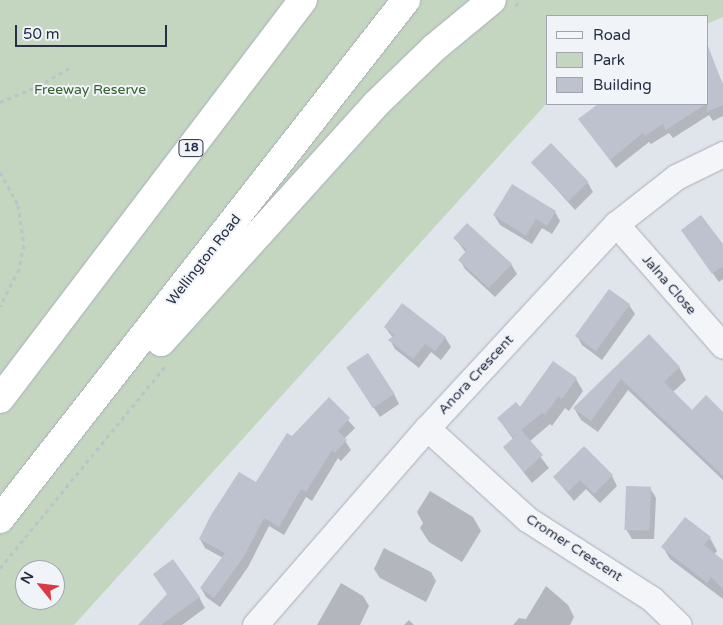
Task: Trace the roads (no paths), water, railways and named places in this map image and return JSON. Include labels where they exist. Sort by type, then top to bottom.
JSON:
[{"type":"highway","name":"18","points":[[0,399],[303,0]]},
{"type":"highway","name":"Wellington Road","points":[[0,519],[406,0]]},
{"type":"highway","points":[[36,474],[152,352],[376,104],[434,48],[492,0]]},
{"type":"street","name":"Anora Crescent","points":[[255,625],[427,428],[616,224],[676,177],[723,154]]},
{"type":"street","name":"Jalna Close","points":[[616,224],[723,346]]},
{"type":"street","name":"Cromer Crescent","points":[[427,428],[527,520],[652,599],[679,625]]},
{"type":"park label","name":"Freeway Reserve","points":[[90,90]]}]
